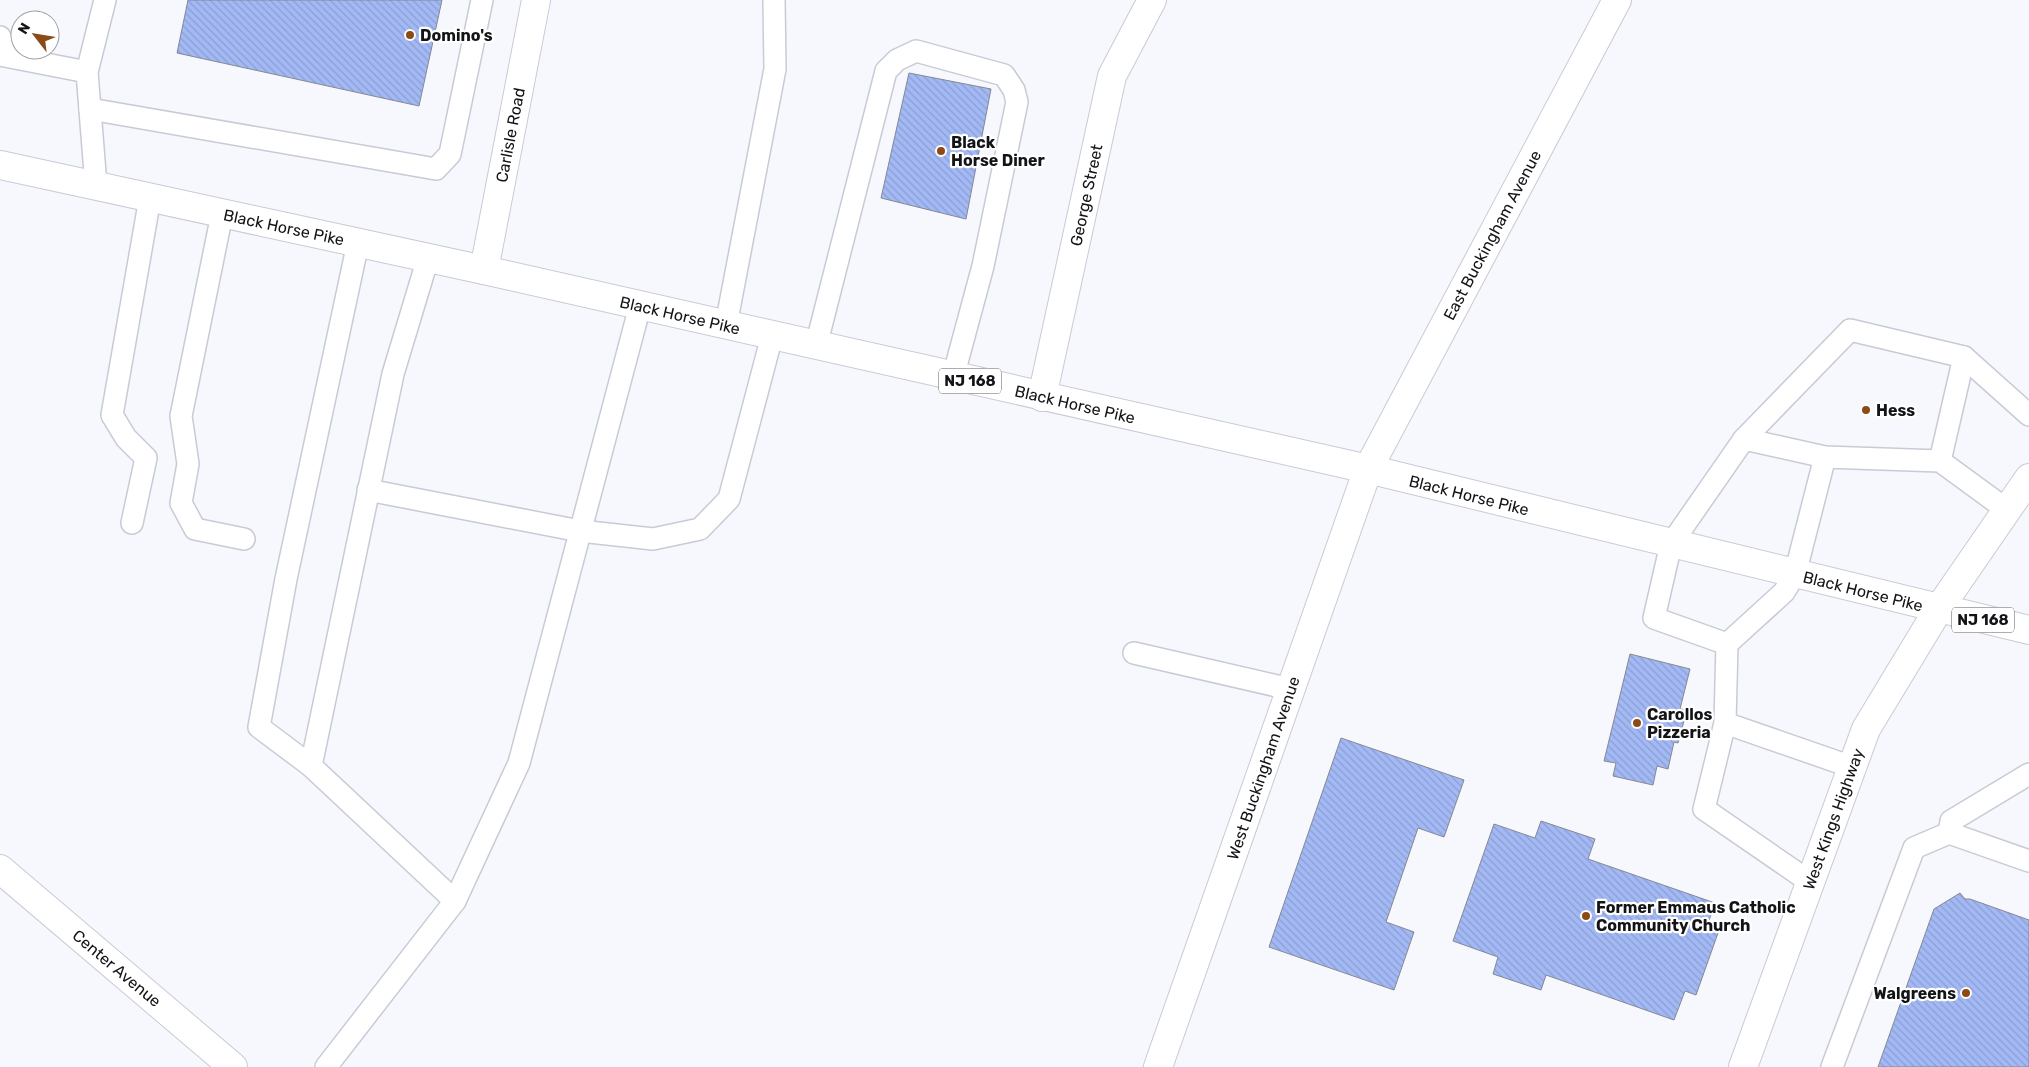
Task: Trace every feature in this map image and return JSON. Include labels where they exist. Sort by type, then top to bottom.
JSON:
[{"type":"main road","name":"Carlisle Road","points":[[484,270],[536,0]]},
{"type":"main road","name":"George Street","points":[[1042,397],[1112,76],[1152,0]]},
{"type":"main road","name":"East Buckingham Avenue","points":[[1368,470],[1617,0]]},
{"type":"main road","name":"Black Horse Pike","points":[[0,165],[484,270],[953,378],[1368,470],[1938,610],[2029,630]]},
{"type":"main road","name":"West Buckingham Avenue","points":[[1158,1067],[1368,470]]},
{"type":"main road","name":"West Kings Highway","points":[[1743,1067],[1866,729],[1938,610],[2029,478]]},
{"type":"main road","name":"Center Avenue","points":[[0,869],[233,1067]]},
{"type":"lane","points":[[96,186],[87,72],[105,0]]},
{"type":"lane","points":[[90,109],[436,169],[450,154],[482,0]]},
{"type":"lane","points":[[726,325],[776,69],[774,0]]},
{"type":"lane","points":[[2,50],[87,72]]},
{"type":"lane","points":[[816,346],[886,70],[906,54],[916,51],[1004,75],[1014,90],[1017,102],[983,266],[953,378]]},
{"type":"lane","points":[[132,523],[146,458],[126,438],[112,415],[150,198]]},
{"type":"lane","points":[[222,214],[181,416],[188,464],[181,503],[194,529],[244,540]]},
{"type":"lane","points":[[358,243],[286,579],[259,727],[311,766],[455,901]]},
{"type":"lane","points":[[311,766],[392,374],[428,258]]},
{"type":"lane","points":[[326,1067],[455,901],[519,763],[640,306]]},
{"type":"lane","points":[[1727,644],[1654,618],[1671,544],[1744,440],[1850,330],[1964,357],[2029,415]]},
{"type":"lane","points":[[368,490],[580,531],[653,539],[700,528],[729,499],[772,336]]},
{"type":"lane","points":[[1940,461],[1964,357]]},
{"type":"lane","points":[[1744,440],[1825,457],[1940,461],[2007,510]]},
{"type":"lane","points":[[1810,882],[1704,809],[1725,722],[1727,644],[1784,592],[1795,574],[1825,457]]},
{"type":"lane","points":[[1134,653],[1290,689]]},
{"type":"lane","points":[[1725,722],[1852,767]]},
{"type":"lane","points":[[1949,833],[1951,821],[2029,774]]},
{"type":"lane","points":[[1832,1067],[1914,848],[1949,833],[2029,861]]},
{"type":"building","points":[[188,0],[442,0],[419,106],[177,53]]},
{"type":"building","points":[[909,73],[991,89],[966,219],[881,198]]},
{"type":"building","points":[[1630,654],[1690,669],[1680,709],[1687,710],[1678,743],[1674,742],[1668,769],[1657,766],[1653,785],[1613,776],[1616,763],[1604,761]]},
{"type":"building","points":[[1341,738],[1464,780],[1444,837],[1418,828],[1386,922],[1414,932],[1394,990],[1269,947]]},
{"type":"building","name":"Former Emmaus Catholic Community Church","points":[[1541,821],[1595,839],[1588,859],[1715,903],[1706,929],[1718,933],[1696,995],[1685,991],[1674,1020],[1546,975],[1541,990],[1493,974],[1498,957],[1453,941],[1494,824],[1535,838]]},
{"type":"building","name":"Walgreens","points":[[1960,893],[1965,899],[1970,899],[2029,920],[2029,1067],[1878,1067],[1934,909]]},
{"type":"place","name":"Domino's","points":[[410,35]]},
{"type":"place","name":"Black Horse Diner","points":[[941,151]]},
{"type":"place","name":"Hess","points":[[1866,410]]},
{"type":"place","name":"Carollos Pizzeria","points":[[1637,723]]},
{"type":"place","name":"Former Emmaus Catholic Community Church","points":[[1586,916]]},
{"type":"place","name":"Walgreens","points":[[1966,993]]}]
